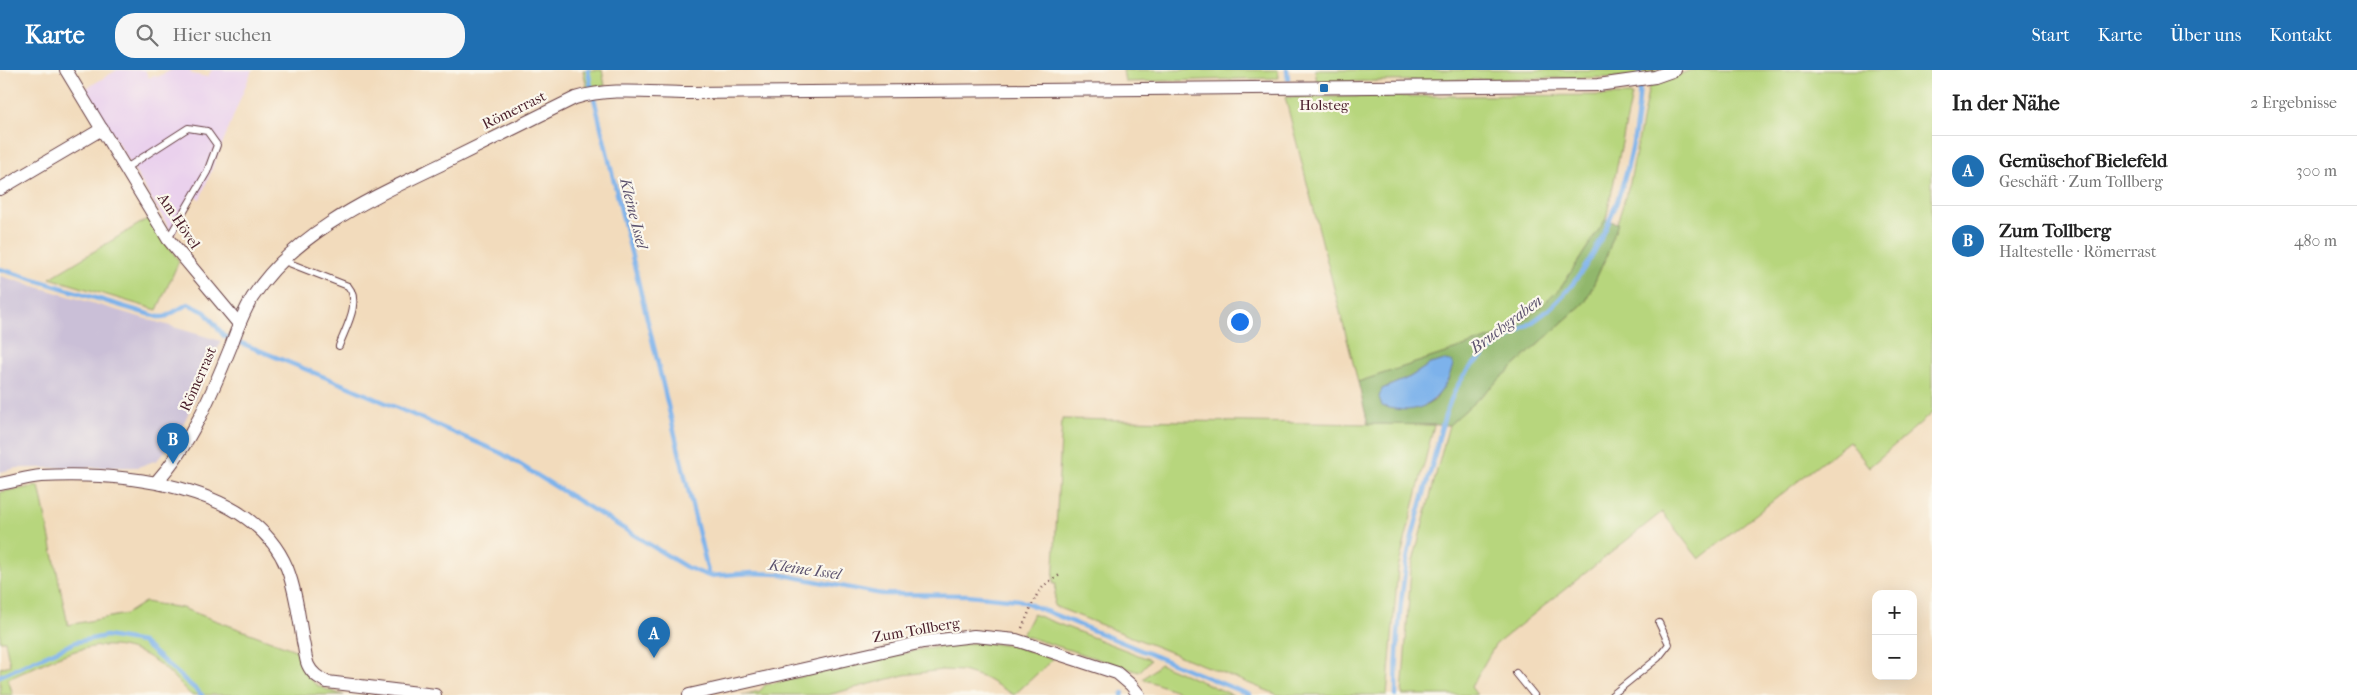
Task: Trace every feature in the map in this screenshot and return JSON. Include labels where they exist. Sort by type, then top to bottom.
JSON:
[{"type":"street","name":"Am Hövel","points":[[66,70],[168,238],[237,329]]},
{"type":"street","name":"Römerrast","points":[[156,482],[173,464],[188,441],[237,329],[254,296],[284,261],[314,235],[360,204],[575,98],[589,94],[604,92],[698,93],[1588,85],[1655,77],[1674,70]]},
{"type":"street","points":[[0,189],[102,129]]},
{"type":"street","points":[[0,484],[40,476],[122,477],[156,482],[212,500],[256,524],[274,544],[287,568],[295,597],[308,664],[315,675],[327,682],[435,695]]},
{"type":"street","name":"Zum Tollberg","points":[[690,695],[923,642],[974,636],[1016,640],[1117,673],[1139,695]]},
{"type":"lane","points":[[126,168],[188,128],[207,131],[217,145],[207,172],[168,238]]},
{"type":"lane","points":[[284,261],[348,286],[352,291],[354,303],[339,346]]},
{"type":"lane","points":[[1612,695],[1658,658],[1669,644],[1659,622]]},
{"type":"lane","points":[[1516,673],[1534,695]]},
{"type":"path","points":[[1029,613],[1034,599],[1045,582],[1060,575]]},
{"type":"shaded area","points":[[117,70],[145,70],[149,78],[154,75],[157,77],[172,70],[189,70],[192,74],[207,77],[212,70],[252,70],[200,199],[190,195],[174,236],[85,89]]},
{"type":"shaded area","points":[[0,276],[221,341],[183,425],[172,444],[157,460],[138,467],[17,468],[0,472]]},
{"type":"green space","points":[[583,70],[602,70],[605,86],[587,87]]},
{"type":"green space","points":[[1123,70],[1278,70],[1279,78],[1125,82]]},
{"type":"green space","points":[[1315,70],[1666,70],[1642,77],[1317,82]]},
{"type":"green space","points":[[1691,70],[1932,70],[1932,413],[1869,467],[1849,441],[1699,559],[1662,512],[1495,645],[1471,687],[1477,695],[1402,695],[1411,569],[1449,425],[1586,301],[1608,252],[1630,182],[1649,86]]},
{"type":"green space","points":[[1632,95],[1606,219],[1562,286],[1541,307],[1508,332],[1358,382],[1285,97]]},
{"type":"green space","points":[[149,218],[179,261],[157,310],[50,278]]},
{"type":"green space","points":[[1605,220],[1618,223],[1608,252],[1586,301],[1449,425],[1368,424],[1358,382],[1508,332],[1541,307],[1562,286]],"holes":[[[1439,363],[1450,377],[1435,400],[1425,406],[1382,389],[1410,377],[1430,364]]]},
{"type":"green space","points":[[1062,419],[1434,425],[1398,568],[1387,695],[1278,695],[1054,606],[1056,584],[1053,584]]},
{"type":"green space","points":[[39,486],[68,625],[126,614],[145,602],[182,608],[298,651],[304,670],[312,682],[325,689],[344,695],[191,695],[155,661],[136,651],[118,647],[99,646],[63,655],[8,679],[13,695],[0,695],[0,668],[10,665],[5,641],[0,641],[0,492]]},
{"type":"green space","points":[[1033,614],[1151,660],[1139,672],[1022,635]]},
{"type":"green space","points":[[980,642],[1013,646],[1053,659],[1014,695],[985,678],[963,671],[942,670],[904,675],[828,695],[742,695],[760,691],[765,685],[923,649]]},
{"type":"green space","points":[[1160,664],[1233,695],[1188,695],[1143,679]]},
{"type":"water","points":[[1445,360],[1451,361],[1453,365],[1448,378],[1443,389],[1428,404],[1408,410],[1382,406],[1379,397],[1382,389],[1410,377],[1430,364]]},
{"type":"waterway","name":"Kleine Issel","points":[[588,70],[591,87]]},
{"type":"waterway","points":[[1287,70],[1288,79]]},
{"type":"waterway","name":"Bruchgraben","points":[[1396,695],[1397,649],[1407,558],[1448,408],[1458,385],[1474,364],[1483,355],[1548,310],[1570,287],[1589,260],[1605,231],[1618,200],[1628,167],[1639,102],[1640,70]]},
{"type":"waterway","name":"Kleine Issel","points":[[594,98],[709,576],[752,573],[779,574],[881,594],[968,595],[1019,600],[1250,695]]},
{"type":"waterway","points":[[0,269],[158,317],[165,317],[188,304],[205,312],[224,336],[349,387],[501,453],[686,567],[709,576]]},
{"type":"waterway","points":[[0,676],[76,642],[106,636],[142,642],[202,695]]},
{"type":"place","name":"Holsteg","points":[[1324,88]]},
{"type":"place","name":"Zum Tollberg","points":[[173,464]]},
{"type":"place","name":"Gemüsehof Bielefeld","points":[[654,658]]}]
